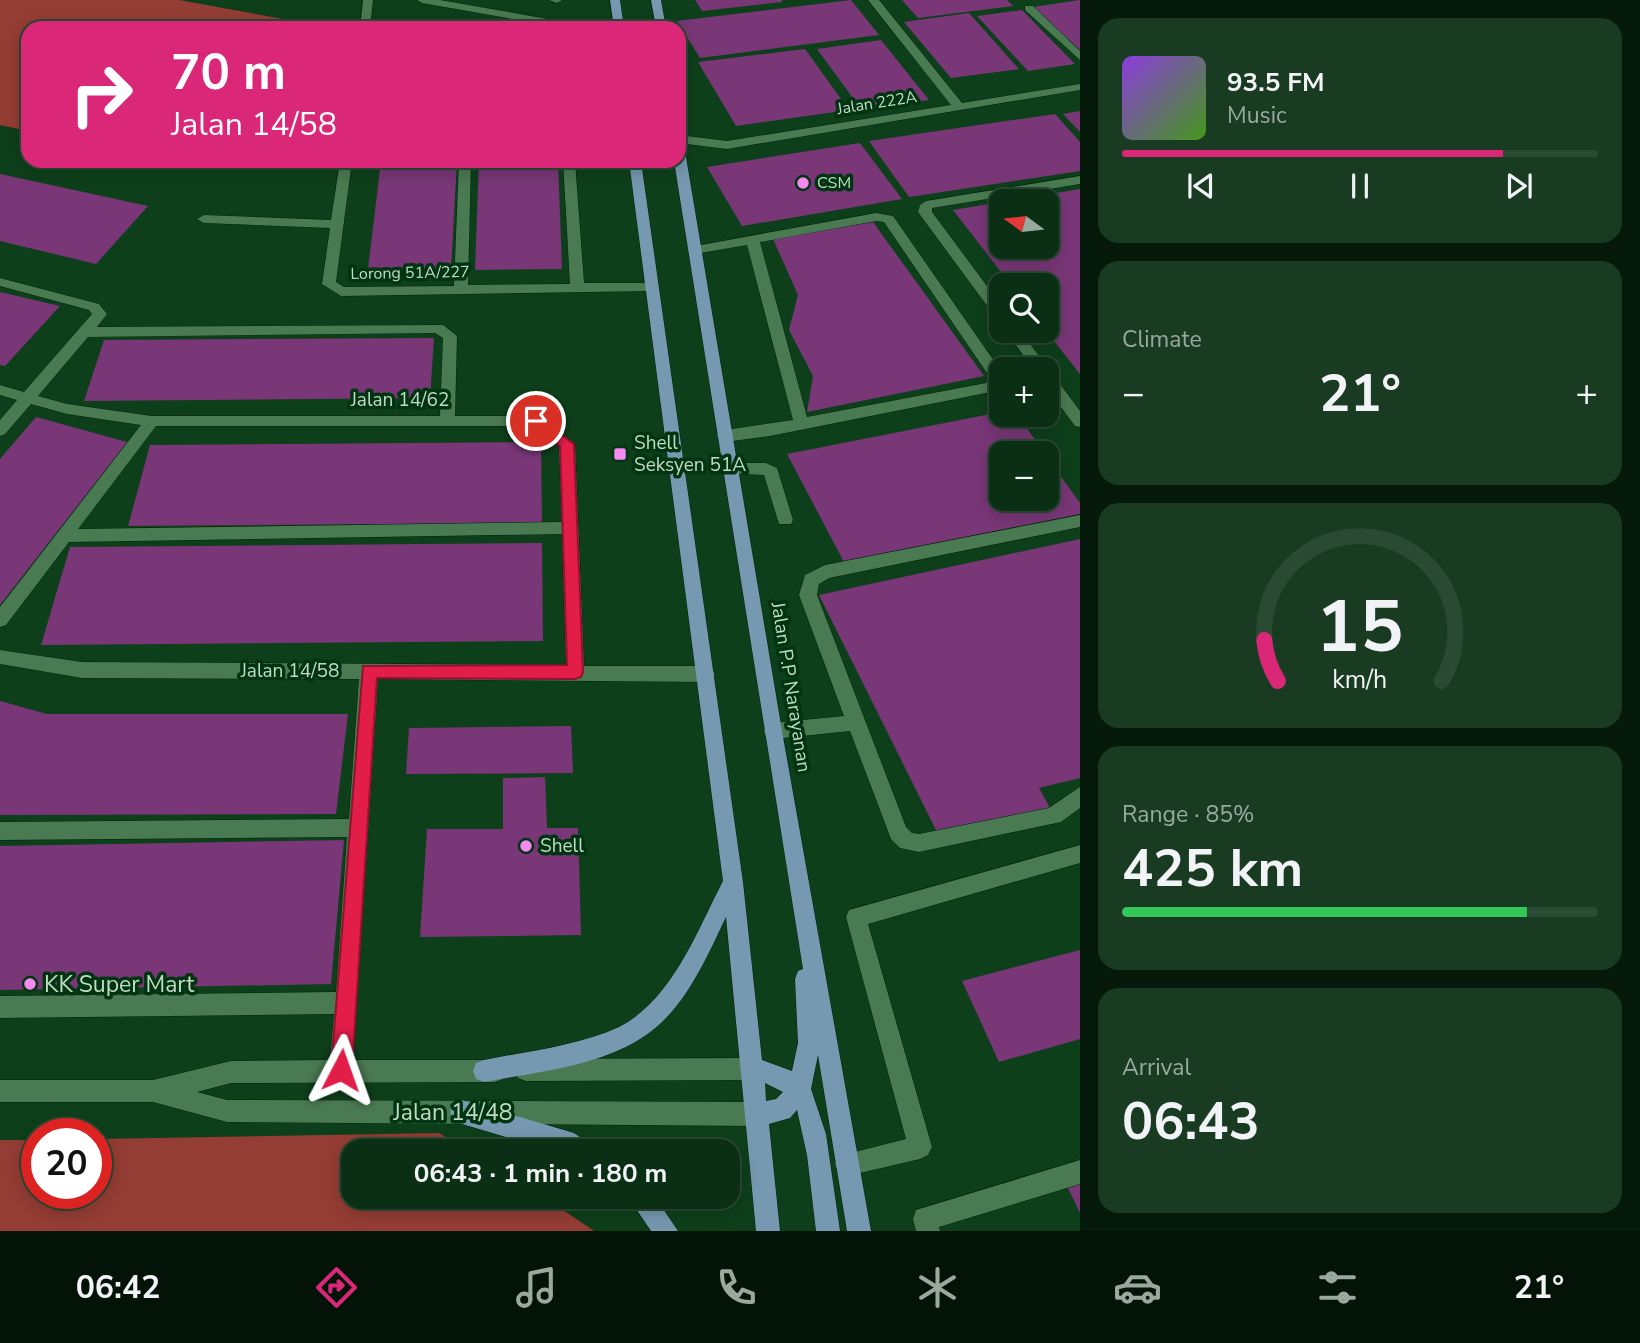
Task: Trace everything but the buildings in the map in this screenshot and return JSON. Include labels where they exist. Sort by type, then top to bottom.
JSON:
[{"type":"main road","points":[[615,0],[617,21]]},
{"type":"main road","points":[[656,0],[660,21]]},
{"type":"main road","points":[[636,168],[733,882],[768,1231]]},
{"type":"main road","name":"Jalan P.P Narayanan","points":[[682,168],[773,731],[859,1231]]},
{"type":"main road","points":[[484,1071],[596,1046],[641,1026],[669,998],[733,882]]},
{"type":"main road","points":[[756,1114],[782,1110],[799,1090],[809,1043],[803,902]]},
{"type":"main road","points":[[752,1069],[779,1075],[799,1090],[814,1131],[828,1231]]},
{"type":"main road","points":[[462,1112],[554,1139]]},
{"type":"main road","points":[[649,1209],[666,1231]]},
{"type":"street","points":[[366,21],[368,0]]},
{"type":"street","points":[[422,0],[542,21]]},
{"type":"street","points":[[497,13],[506,0]]},
{"type":"street","points":[[873,0],[958,106]]},
{"type":"street","points":[[1029,8],[1080,57]]},
{"type":"street","name":"Jalan 222A","points":[[686,140],[727,145],[1080,87]]},
{"type":"street","name":"Lorong 51A/227","points":[[345,168],[329,284],[341,292],[650,287]]},
{"type":"street","points":[[461,290],[465,168]]},
{"type":"street","points":[[569,168],[577,288]]},
{"type":"street","points":[[989,298],[925,212],[926,205],[1080,180]]},
{"type":"street","points":[[695,250],[876,217],[888,219],[997,376],[991,387],[725,436]]},
{"type":"street","points":[[204,219],[338,224]]},
{"type":"street","points":[[752,239],[801,423]]},
{"type":"street","points":[[0,282],[94,307],[100,314],[0,430]]},
{"type":"street","points":[[91,327],[438,328],[450,336],[447,421]]},
{"type":"street","name":"Jalan 14/62","points":[[0,390],[67,409],[152,421],[536,421],[567,444],[575,672]]},
{"type":"street","points":[[1059,394],[1080,422]]},
{"type":"street","points":[[0,620],[152,421]]},
{"type":"street","points":[[731,469],[766,469],[771,472],[785,520]]},
{"type":"street","points":[[1080,522],[825,572],[811,580],[808,595],[898,834],[907,841],[919,843],[1054,816],[1080,796]]},
{"type":"street","points":[[62,536],[570,528]]},
{"type":"street","name":"Jalan 14/58","points":[[0,657],[82,670],[706,674]]},
{"type":"street","points":[[341,1070],[369,671]]},
{"type":"street","points":[[773,731],[854,723]]},
{"type":"street","points":[[0,831],[359,828]]},
{"type":"street","points":[[847,1164],[920,1147],[856,916],[1080,854]]},
{"type":"street","points":[[0,1007],[346,1003]]},
{"type":"street","name":"Jalan 14/48","points":[[0,1091],[153,1091],[231,1072],[752,1069]]},
{"type":"street","name":"Jalan 14/48","points":[[153,1091],[227,1111],[756,1114]]},
{"type":"street","points":[[928,1231],[925,1219],[1080,1172]]},
{"type":"shaded area","points":[[0,0],[179,0],[283,19],[21,21],[21,130],[0,125]]},
{"type":"shaded area","points":[[439,1133],[449,1139],[341,1139],[341,1209],[562,1209],[594,1231],[0,1231],[0,1140],[21,1140],[21,1209],[112,1209],[112,1139]]},
{"type":"place","name":"CSM","points":[[803,183]]},
{"type":"place","name":"Shell Seksyen 51A","points":[[620,454]]},
{"type":"place","name":"Shell","points":[[526,846]]},
{"type":"place","name":"KK Super Mart","points":[[30,984]]},
{"type":"route","points":[[341,1070],[369,671],[575,672],[567,444],[536,421]]}]
